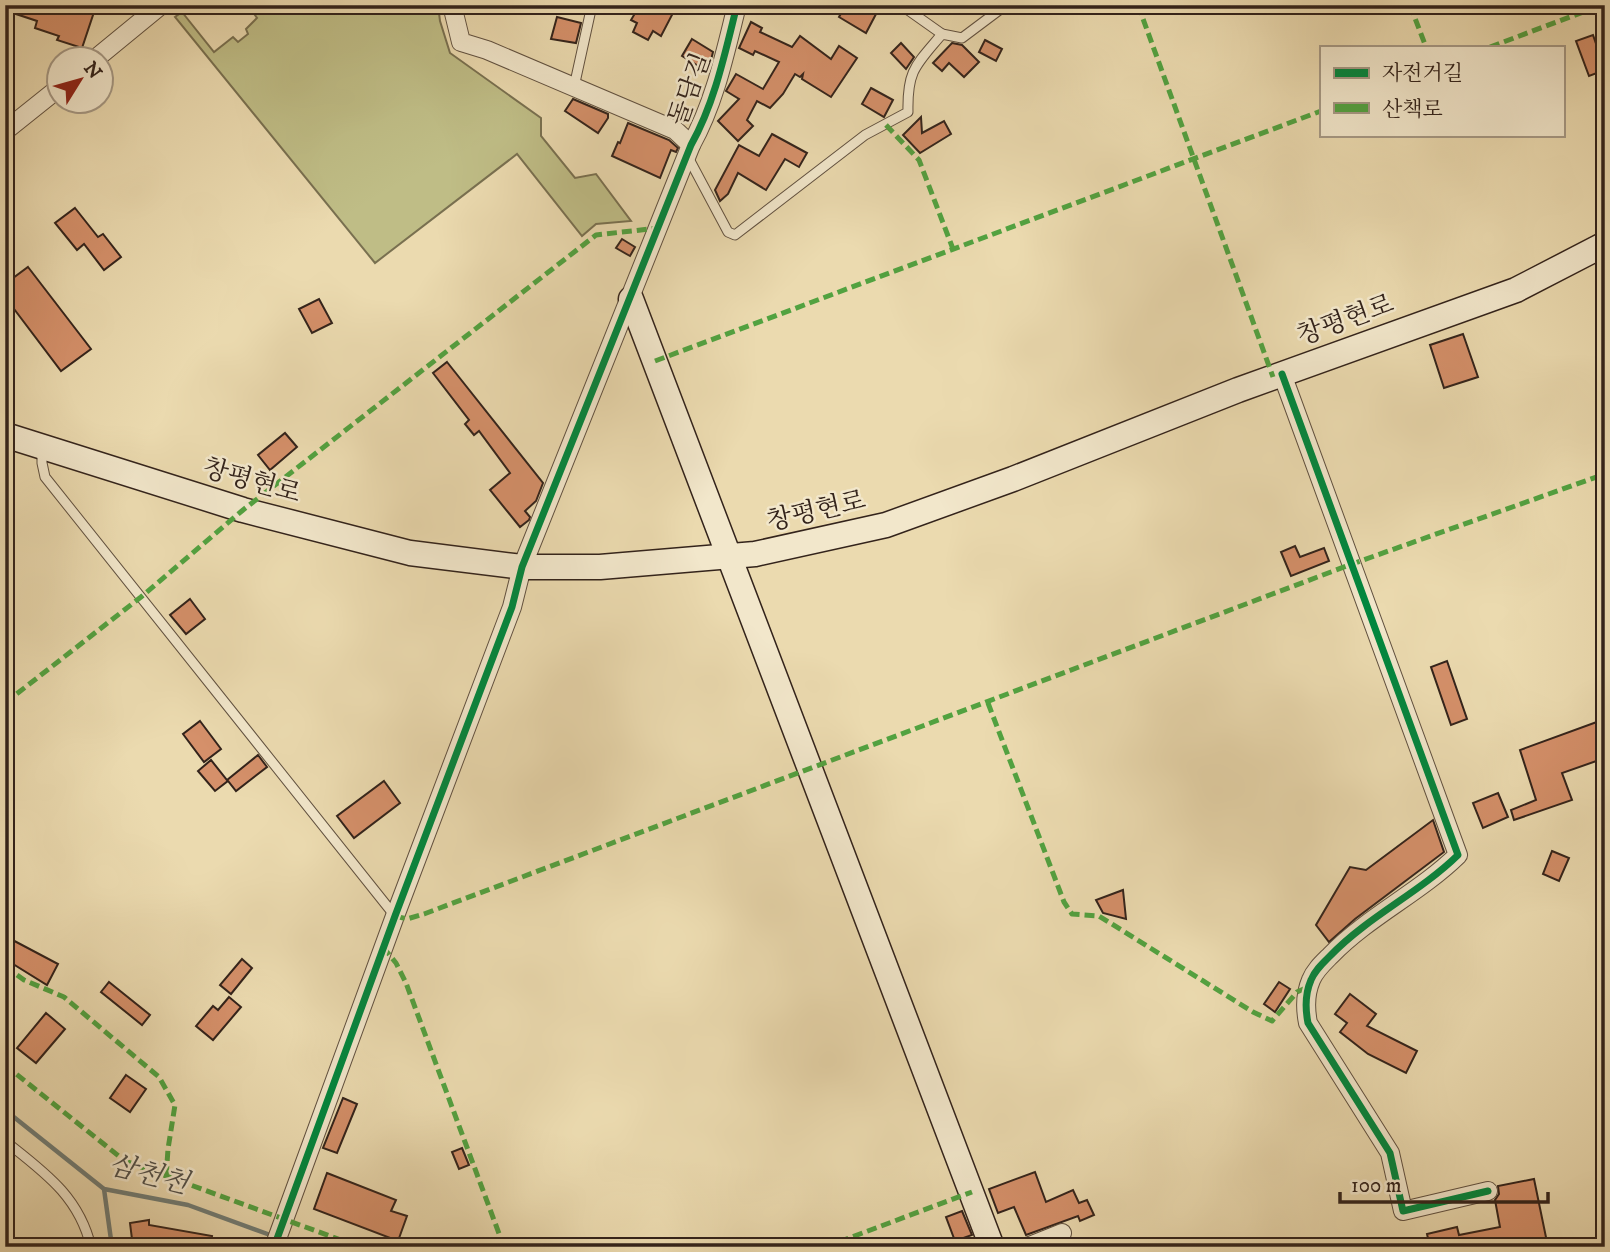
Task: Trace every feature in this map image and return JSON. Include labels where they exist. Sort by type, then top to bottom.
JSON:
[{"type":"main road","name":"창평현로","points":[[5,435],[243,510],[410,553],[522,568],[600,567],[755,554],[886,525],[1013,479],[1282,374],[1516,290],[1605,244]]},
{"type":"main road","points":[[631,299],[992,1247]]},
{"type":"street","points":[[111,46],[161,5]]},
{"type":"street","points":[[452,5],[461,42],[487,50],[675,130],[689,150]]},
{"type":"street","name":"돌담길","points":[[274,1247],[512,607],[522,568],[689,150],[704,121],[721,69],[737,5]]},
{"type":"street","points":[[5,131],[46,98]]},
{"type":"street","points":[[1282,374],[1458,855],[1439,874],[1357,930],[1316,970],[1306,995],[1308,1023],[1390,1153],[1403,1211],[1488,1191]]},
{"type":"street","points":[[1027,1247],[1062,1233]]},
{"type":"lane","points":[[575,87],[592,5]]},
{"type":"lane","points":[[901,5],[942,34],[962,38],[1006,5]]},
{"type":"lane","points":[[689,150],[728,232],[736,235],[865,135],[908,112],[908,87],[913,69],[942,34]]},
{"type":"lane","points":[[42,446],[42,463],[46,477],[395,916]]},
{"type":"lane","points":[[5,1141],[60,1187],[74,1203],[91,1247]]},
{"type":"shaded area","points":[[248,5],[438,5],[450,53],[541,118],[541,136],[575,178],[596,174],[631,221],[596,224],[582,236],[517,154],[375,263],[175,17],[182,12],[214,52],[233,37],[238,42],[248,34],[246,29],[257,18]]},
{"type":"building","points":[[19,5],[84,5],[95,9],[83,46],[57,40],[59,36],[35,28],[37,21],[16,14]]},
{"type":"building","points":[[640,5],[659,5],[673,13],[661,36],[653,31],[648,40],[633,32],[637,23],[631,20]]},
{"type":"building","points":[[846,5],[862,5],[876,14],[866,33],[839,17]]},
{"type":"building","points":[[557,17],[581,23],[576,43],[551,39]]},
{"type":"building","points":[[751,22],[762,28],[760,32],[792,47],[800,36],[831,59],[839,46],[857,58],[831,97],[802,79],[803,74],[800,77],[795,74],[783,94],[770,108],[757,101],[747,120],[753,126],[738,141],[718,121],[739,99],[726,91],[736,74],[763,89],[779,62],[755,51],[753,55],[739,48]]},
{"type":"building","points":[[1593,35],[1605,70],[1589,76],[1576,41]]},
{"type":"building","points":[[692,39],[713,52],[708,72],[682,56]]},
{"type":"building","points":[[985,40],[1002,49],[996,61],[979,52]]},
{"type":"building","points":[[901,43],[914,57],[906,69],[891,53]]},
{"type":"building","points":[[952,43],[962,45],[979,62],[964,77],[949,63],[942,71],[933,63]]},
{"type":"building","points":[[871,88],[893,100],[884,117],[862,104]]},
{"type":"building","points":[[573,99],[608,114],[598,133],[565,111]]},
{"type":"building","points":[[921,117],[922,133],[944,121],[951,134],[920,153],[903,135]]},
{"type":"building","points":[[628,123],[669,140],[678,148],[676,152],[671,150],[660,178],[612,156]]},
{"type":"building","points":[[772,134],[807,153],[799,167],[785,159],[766,190],[738,173],[728,194],[720,201],[715,190],[739,145],[759,156]]},
{"type":"building","points":[[75,208],[98,237],[103,234],[121,257],[104,270],[84,244],[77,250],[55,223]]},
{"type":"building","points":[[622,239],[635,247],[630,256],[616,248]]},
{"type":"building","points":[[28,267],[91,349],[61,371],[5,297],[5,284]]},
{"type":"building","points":[[319,299],[332,323],[312,333],[299,309]]},
{"type":"building","points":[[1463,334],[1478,377],[1444,388],[1430,345]]},
{"type":"building","points":[[447,362],[543,483],[536,501],[525,511],[530,517],[529,520],[520,527],[490,490],[510,473],[479,431],[474,435],[465,424],[469,420],[433,373]]},
{"type":"building","points":[[285,433],[297,447],[270,470],[258,455]]},
{"type":"building","points":[[1295,546],[1300,557],[1324,548],[1329,561],[1291,576],[1281,552]]},
{"type":"building","points":[[190,599],[205,619],[186,634],[170,615]]},
{"type":"building","points":[[1447,661],[1467,719],[1451,725],[1431,667]]},
{"type":"building","points":[[1605,719],[1605,758],[1562,773],[1572,800],[1514,820],[1511,810],[1536,800],[1520,750]]},
{"type":"building","points":[[200,721],[221,749],[204,762],[183,734]]},
{"type":"building","points":[[258,755],[267,767],[236,791],[228,781],[215,791],[198,771],[211,760],[227,780]]},
{"type":"building","points":[[384,781],[400,803],[354,838],[337,816]]},
{"type":"building","points":[[1498,793],[1508,817],[1483,828],[1473,803]]},
{"type":"building","points":[[1433,820],[1444,852],[1329,942],[1316,925],[1350,867],[1366,870]]},
{"type":"building","points":[[1552,851],[1569,858],[1559,881],[1543,874]]},
{"type":"building","points":[[1123,890],[1126,919],[1103,913],[1096,900]]},
{"type":"building","points":[[5,936],[58,964],[47,985],[5,959]]},
{"type":"building","points":[[242,959],[252,968],[231,994],[220,985]]},
{"type":"building","points":[[109,982],[150,1015],[142,1025],[101,992]]},
{"type":"building","points":[[1279,982],[1290,989],[1275,1012],[1264,1004]]},
{"type":"building","points":[[1350,994],[1376,1014],[1367,1026],[1417,1051],[1406,1073],[1368,1054],[1340,1032],[1347,1023],[1335,1014]]},
{"type":"building","points":[[229,997],[241,1007],[213,1040],[196,1026],[213,1006],[218,1010]]},
{"type":"building","points":[[46,1013],[65,1029],[36,1063],[17,1048]]},
{"type":"building","points":[[126,1075],[146,1089],[130,1112],[110,1098]]},
{"type":"building","points":[[343,1098],[357,1104],[337,1153],[323,1148]]},
{"type":"building","points":[[462,1148],[469,1165],[459,1169],[452,1152]]},
{"type":"building","points":[[1035,1172],[1046,1202],[1073,1190],[1079,1203],[1087,1200],[1094,1215],[1080,1221],[1078,1216],[1026,1235],[1014,1207],[998,1213],[989,1189]]},
{"type":"building","points":[[327,1173],[396,1200],[391,1211],[407,1216],[398,1241],[314,1209]]},
{"type":"building","points":[[1534,1179],[1548,1247],[1430,1247],[1427,1234],[1457,1227],[1459,1235],[1500,1227],[1495,1200],[1499,1194],[1498,1186]]},
{"type":"building","points":[[962,1211],[972,1235],[955,1241],[946,1217]]},
{"type":"building","points":[[149,1220],[149,1225],[212,1236],[210,1247],[152,1244],[152,1247],[133,1247],[130,1223]]},
{"type":"waterway","name":"삼천천","points":[[5,1110],[104,1189],[188,1205],[273,1236]]},
{"type":"waterway","points":[[104,1189],[112,1247]]},
{"type":"waterway","name":"삼천천","points":[[281,1239],[300,1247]]},
{"type":"marked path","points":[[125,5],[150,13]]},
{"type":"marked path","points":[[1138,5],[1273,377]]},
{"type":"marked path","points":[[1410,5],[1426,46]]},
{"type":"marked path","points":[[1493,46],[1602,5]]},
{"type":"marked path","points":[[655,361],[1320,111]]},
{"type":"marked path","points":[[886,125],[919,160],[953,249]]},
{"type":"marked path","points":[[5,703],[141,597],[243,510],[596,235],[658,228]]},
{"type":"marked path","points":[[395,916],[407,919],[424,914],[1352,564],[1605,474]]},
{"type":"marked path","points":[[988,703],[1064,902],[1072,914],[1099,916],[1253,1012],[1272,1021],[1297,992],[1308,987]]},
{"type":"marked path","points":[[383,947],[396,963],[406,983],[504,1247]]},
{"type":"marked path","points":[[5,966],[24,980],[64,997],[159,1077],[175,1105],[166,1178]]},
{"type":"marked path","points":[[5,1065],[125,1161],[360,1247]]},
{"type":"marked path","points":[[825,1247],[972,1192]]},
{"type":"cycle path","points":[[274,1247],[512,607],[522,567],[691,145],[707,112],[719,77],[737,5]]},
{"type":"cycle path","points":[[1282,374],[1458,855],[1443,869],[1361,928],[1320,967],[1313,976],[1308,991],[1308,1023],[1390,1153],[1403,1211],[1488,1191]]}]
